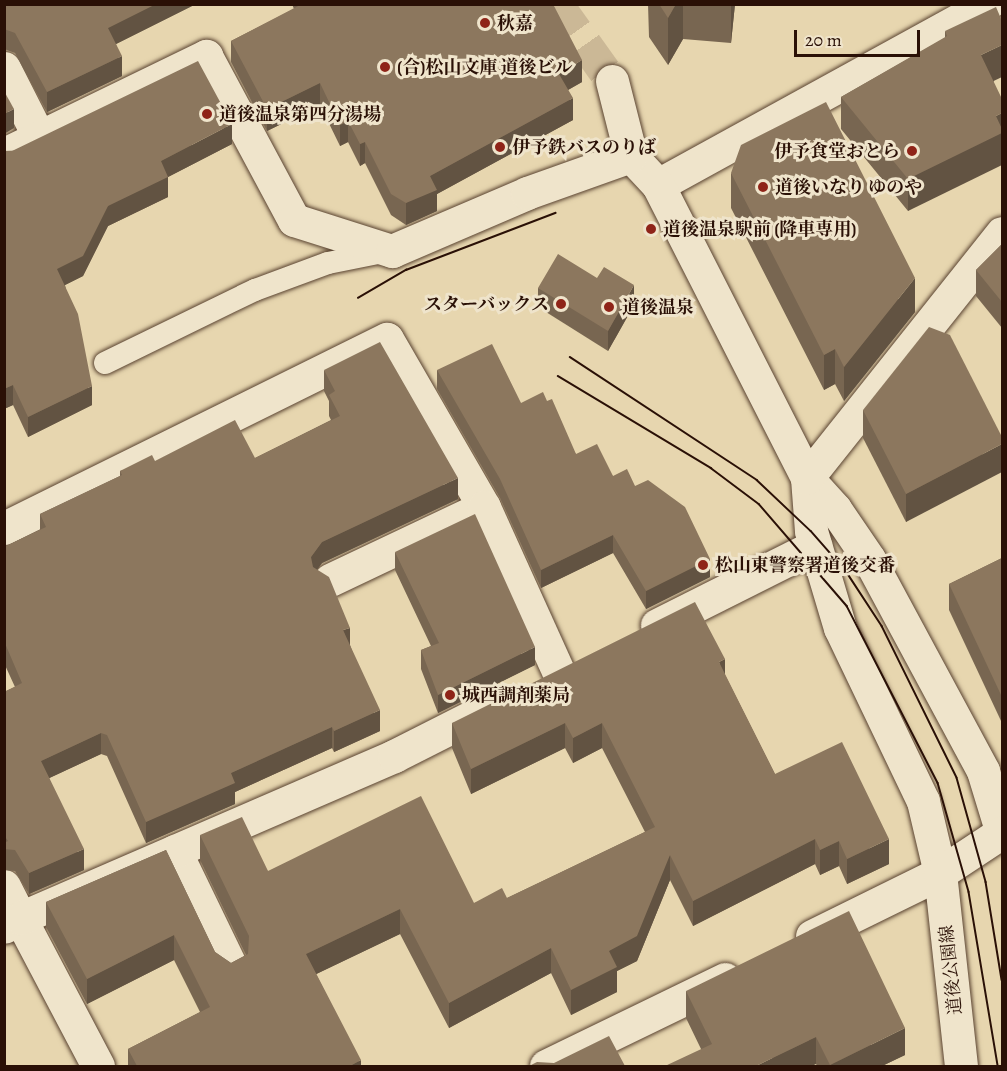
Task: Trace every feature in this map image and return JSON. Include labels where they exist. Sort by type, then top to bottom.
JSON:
[{"type":"street","points":[[658,185],[987,4]]},
{"type":"street","points":[[4,154],[206,56],[294,220],[392,251],[527,193],[631,156]]},
{"type":"street","points":[[4,68],[39,137]]},
{"type":"street","points":[[612,81],[631,156],[658,185],[807,478],[835,509],[869,559],[982,771],[1002,833],[940,873],[782,951]]},
{"type":"street","points":[[807,478],[1002,232]]},
{"type":"street","points":[[4,528],[387,339],[484,507],[559,674]]},
{"type":"street","name":"道後公園線","points":[[807,478],[815,546],[840,628],[923,801],[940,873],[961,1066]]},
{"type":"street","points":[[330,580],[484,507]]},
{"type":"street","points":[[633,637],[815,546]]},
{"type":"street","points":[[12,923],[394,756],[591,658]]},
{"type":"street","points":[[175,851],[232,969]]},
{"type":"street","points":[[4,886],[12,923],[98,1066]]},
{"type":"street","points":[[546,1066],[749,967]]},
{"type":"lane","points":[[105,363],[255,290],[328,262],[392,251]]},
{"type":"building","points":[[4,4],[156,4],[108,28],[122,56],[47,92],[15,33],[4,29]]},
{"type":"building","points":[[302,4],[535,4],[536,6],[553,4],[582,60],[559,74],[573,98],[430,176],[437,190],[406,203],[391,194],[365,142],[360,144],[348,121],[340,125],[320,83],[267,109],[231,41]]},
{"type":"building","points":[[659,4],[676,4],[668,18]]},
{"type":"building","points":[[996,7],[1002,21],[1002,45],[981,55],[1002,99],[1002,113],[996,116],[1002,133],[908,179],[841,97],[947,36],[945,31]]},
{"type":"building","points":[[198,61],[232,124],[161,161],[168,177],[108,206],[83,256],[57,269],[78,314],[92,386],[28,417],[13,385],[4,389],[4,151],[12,151]]},
{"type":"building","points":[[4,91],[14,109],[4,114]]},
{"type":"building","points":[[826,102],[915,278],[844,367],[835,349],[824,355],[731,173],[741,145]]},
{"type":"building","points":[[1002,244],[1002,302],[976,270]]},
{"type":"building","points":[[558,254],[597,278],[604,267],[634,285],[608,331],[538,288]]},
{"type":"building","points":[[929,327],[950,335],[1002,437],[1002,444],[906,494],[863,410]]},
{"type":"building","points":[[380,342],[458,478],[322,542],[311,557],[313,567],[329,577],[350,628],[343,630],[380,710],[334,731],[332,727],[231,773],[235,783],[146,822],[107,735],[101,733],[41,761],[84,849],[29,873],[15,850],[4,849],[4,843],[8,841],[4,835],[4,692],[22,683],[4,641],[4,547],[46,527],[40,514],[122,475],[120,471],[152,455],[155,461],[235,420],[255,458],[340,416],[329,395],[335,391],[324,370]]},
{"type":"building","points":[[492,344],[521,403],[543,392],[547,401],[552,399],[576,454],[597,444],[613,476],[627,469],[635,486],[648,480],[685,507],[710,559],[646,591],[613,535],[541,570],[500,479],[437,370]]},
{"type":"building","points":[[475,514],[535,647],[438,695],[421,650],[439,643],[395,552]]},
{"type":"building","points":[[1002,558],[1002,697],[949,584]]},
{"type":"building","points":[[695,602],[725,659],[719,662],[775,774],[842,742],[889,839],[847,859],[839,841],[820,850],[815,839],[693,901],[670,855],[637,936],[609,951],[617,967],[571,990],[551,948],[449,1003],[400,909],[306,954],[361,1060],[350,1066],[137,1066],[128,1049],[210,1007],[174,935],[87,979],[46,902],[166,850],[215,952],[231,963],[248,954],[249,936],[200,835],[242,817],[268,871],[421,796],[474,903],[502,888],[507,898],[655,827],[602,723],[573,738],[565,723],[471,769],[452,723]]},
{"type":"building","points":[[849,911],[905,1028],[830,1065],[816,1037],[756,1066],[665,1066],[712,1044],[686,991]]},
{"type":"building","points":[[609,1036],[625,1066],[529,1066],[537,1062],[554,1063]]},
{"type":"tunnel","points":[[557,4],[612,81]]},
{"type":"tram line","points":[[358,298],[406,270],[555,213]]},
{"type":"tram line","points":[[570,357],[757,480],[811,531],[846,571],[882,626],[957,778],[986,882],[1002,980]]},
{"type":"tram line","points":[[558,376],[711,468],[759,504],[847,606],[938,783],[969,892],[998,1066]]},
{"type":"place","name":"秋嘉","points":[[485,23]]},
{"type":"place","name":"(合)松山文庫 道後ビル","points":[[385,67]]},
{"type":"place","name":"道後温泉第四分湯場","points":[[207,114]]},
{"type":"place","name":"伊予鉄バスのりば","points":[[500,147]]},
{"type":"place","name":"伊予食堂おとら","points":[[912,151]]},
{"type":"place","name":"道後いなり ゆのや","points":[[763,187]]},
{"type":"place","name":"道後温泉駅前 (降車専用)","points":[[651,229]]},
{"type":"place","name":"スターバックス","points":[[561,304]]},
{"type":"place","name":"道後温泉","points":[[609,307]]},
{"type":"place","name":"松山東警察署道後交番","points":[[703,565]]},
{"type":"place","name":"城西調剤薬局","points":[[450,695]]}]
